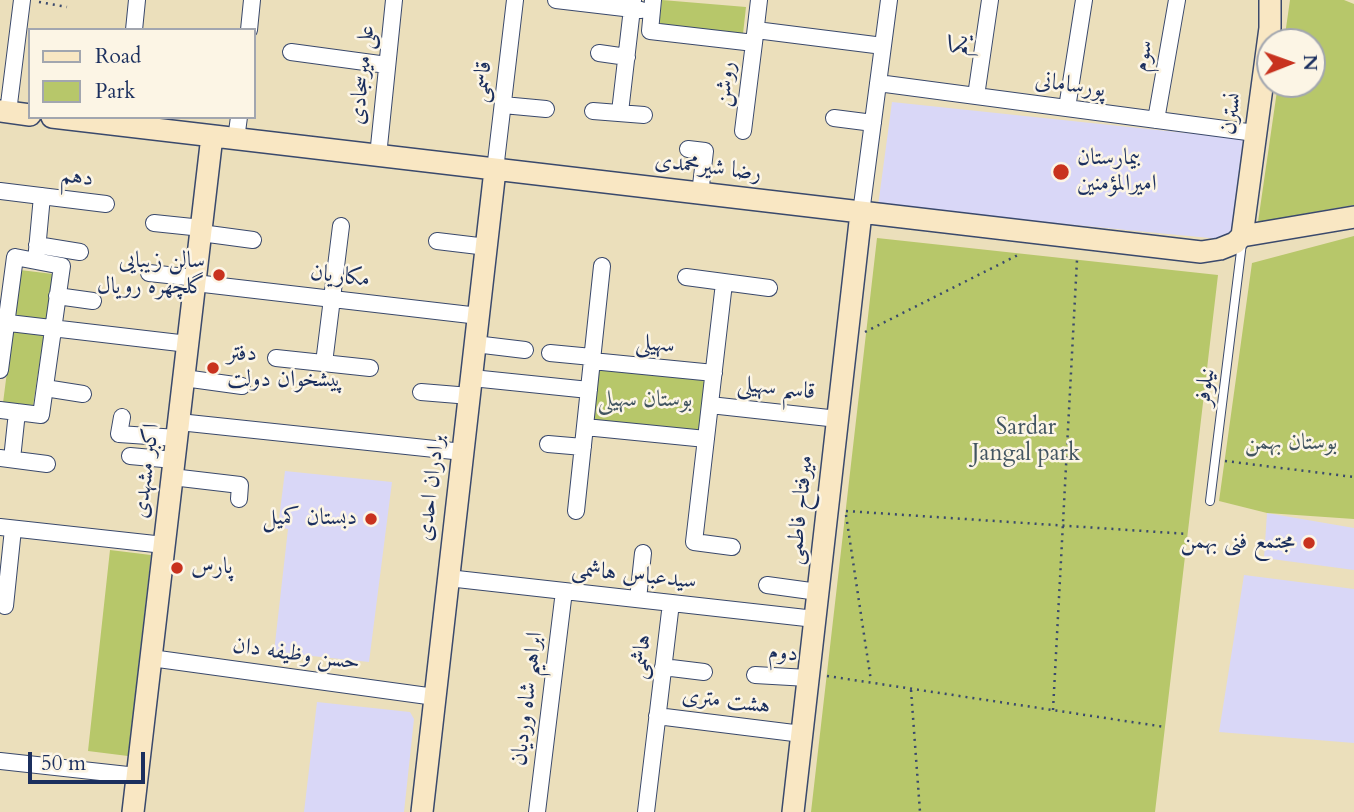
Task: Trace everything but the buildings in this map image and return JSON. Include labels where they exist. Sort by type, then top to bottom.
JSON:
[{"type":"street","points":[[134,28],[137,0]]},
{"type":"street","points":[[249,28],[253,0]]},
{"type":"street","name":"علی میرسجادی","points":[[377,156],[394,0]]},
{"type":"street","name":"قاسمی","points":[[495,170],[515,0]]},
{"type":"street","points":[[556,0],[652,6],[650,31],[883,46]]},
{"type":"street","points":[[752,0],[759,0]]},
{"type":"street","name":"روشن","points":[[743,131],[759,0]]},
{"type":"street","points":[[861,213],[889,0]]},
{"type":"street","name":"یکم","points":[[976,96],[990,0]]},
{"type":"street","points":[[1067,108],[1084,0]]},
{"type":"street","name":"سوم","points":[[1156,120],[1177,0]]},
{"type":"street","name":"نسترن","points":[[1242,236],[1270,28],[1270,0]]},
{"type":"street","points":[[28,115],[4,112],[29,1]]},
{"type":"street","points":[[620,112],[632,5]]},
{"type":"street","points":[[291,52],[387,65]]},
{"type":"street","points":[[599,53],[627,57]]},
{"type":"street","name":"پورسامانی","points":[[878,83],[1255,133]]},
{"type":"street","points":[[503,104],[546,109]]},
{"type":"street","points":[[593,111],[644,115]]},
{"type":"street","points":[[834,118],[873,123]]},
{"type":"street","name":"رضا شیرمحمدی","points":[[87,119],[122,121],[212,136],[377,156],[1201,252],[1220,249],[1235,243],[1242,236],[1354,217]]},
{"type":"street","points":[[236,139],[239,119]]},
{"type":"street","name":"اکبر مشهدی","points":[[133,812],[212,136]]},
{"type":"street","points":[[688,149],[705,151],[700,194]]},
{"type":"street","name":"برادران احدی","points":[[423,812],[495,170]]},
{"type":"street","name":"دهم","points":[[0,191],[106,204]]},
{"type":"street","points":[[36,253],[42,196]]},
{"type":"street","name":"میرفتاح فاطمی","points":[[793,812],[802,734],[818,677],[815,619],[818,592],[836,511],[838,419],[861,213]]},
{"type":"street","points":[[154,223],[253,240]]},
{"type":"street","points":[[324,363],[341,226]]},
{"type":"street","points":[[437,241],[486,247]]},
{"type":"street","points":[[0,370],[3,323],[15,257],[36,253],[80,252]]},
{"type":"street","points":[[0,410],[41,415],[62,266],[36,253]]},
{"type":"street","points":[[576,511],[602,266]]},
{"type":"street","name":"مکاریان","points":[[149,273],[331,299],[479,316]]},
{"type":"street","points":[[686,278],[769,288]]},
{"type":"street","points":[[724,283],[694,542],[732,547]]},
{"type":"street","points":[[57,296],[93,301]]},
{"type":"street","points":[[3,323],[188,344]]},
{"type":"street","points":[[475,344],[525,350]]},
{"type":"street","name":"سهیلی","points":[[550,353],[714,373]]},
{"type":"street","points":[[275,358],[370,368]]},
{"type":"street","points":[[184,377],[242,386]]},
{"type":"street","points":[[421,392],[471,387],[589,390]]},
{"type":"street","points":[[45,388],[83,394]]},
{"type":"street","name":"قاسم سهیلی","points":[[710,405],[838,419]]},
{"type":"street","points":[[17,412],[8,432],[6,458],[47,464]]},
{"type":"street","points":[[122,417],[119,434],[178,430],[463,452]]},
{"type":"street","points":[[585,427],[706,439]]},
{"type":"street","points":[[548,444],[583,447]]},
{"type":"street","points":[[130,456],[240,486]]},
{"type":"street","points":[[5,606],[7,528],[164,545]]},
{"type":"street","points":[[638,599],[643,553]]},
{"type":"street","name":"سیدعباس هاشمی","points":[[448,578],[815,619]]},
{"type":"street","points":[[767,585],[818,592]]},
{"type":"street","name":"ابراهیم شاه وردیان","points":[[537,812],[564,591]]},
{"type":"street","name":"هاشمی","points":[[657,716],[671,603]]},
{"type":"street","name":"حسن وظیفه دان","points":[[151,658],[435,697]]},
{"type":"street","points":[[663,667],[704,672]]},
{"type":"street","name":"دوم","points":[[755,675],[818,677]]},
{"type":"street","name":"هشت متری","points":[[646,812],[657,716],[802,734]]},
{"type":"street","points":[[0,761],[137,776]]},
{"type":"lane","name":"نیلوفر","points":[[1210,500],[1240,278],[1242,236]]},
{"type":"path","points":[[29,1],[67,7]]},
{"type":"path","points":[[847,341],[1020,254]]},
{"type":"path","points":[[1053,710],[1077,260]]},
{"type":"path","points":[[1215,460],[1354,477]]},
{"type":"path","points":[[872,682],[836,511],[1188,534]]},
{"type":"path","points":[[818,677],[872,682],[1165,727]]},
{"type":"path","points":[[911,688],[920,812]]},
{"type":"shaded area","name":"بیمارستان امیرالمؤمنین","points":[[892,102],[1243,139],[1230,240],[878,206]]},
{"type":"shaded area","points":[[285,471],[392,482],[369,662],[274,652],[288,529],[278,527]]},
{"type":"shaded area","name":"مجتمع فنی بهمن","points":[[1267,513],[1354,528],[1354,570],[1264,558]]},
{"type":"shaded area","points":[[1244,575],[1354,589],[1354,743],[1219,732]]},
{"type":"shaded area","points":[[317,702],[410,712],[414,719],[404,812],[304,812]]},
{"type":"green space","points":[[662,0],[746,7],[743,34],[659,26]]},
{"type":"green space","points":[[1290,0],[1344,0],[1354,4],[1354,205],[1258,222],[1276,98],[1326,98],[1326,28],[1286,28]]},
{"type":"green space","name":"بوستان بهمن","points":[[1354,236],[1354,519],[1267,513],[1219,501],[1252,263]]},
{"type":"green space","name":"Sardar Jangal park","points":[[877,238],[1218,275],[1155,812],[811,812]]},
{"type":"green space","points":[[20,270],[53,274],[33,406],[3,403]]},
{"type":"green space","name":"بوستان سهیلی","points":[[591,363],[706,377],[699,439],[584,425]]},
{"type":"green space","points":[[110,550],[151,555],[128,756],[88,751]]},
{"type":"place","name":"بیمارستان امیرالمؤمنین","points":[[1061,172]]},
{"type":"place","name":"سالن زیبایی گلچهره رویال","points":[[219,275]]},
{"type":"place","name":"دفتر پیشخوان دولت","points":[[213,368]]},
{"type":"place","name":"دبستان کمیل","points":[[371,519]]},
{"type":"place","name":"مجتمع فنی بهمن","points":[[1309,543]]},
{"type":"place","name":"پارس","points":[[177,568]]}]
